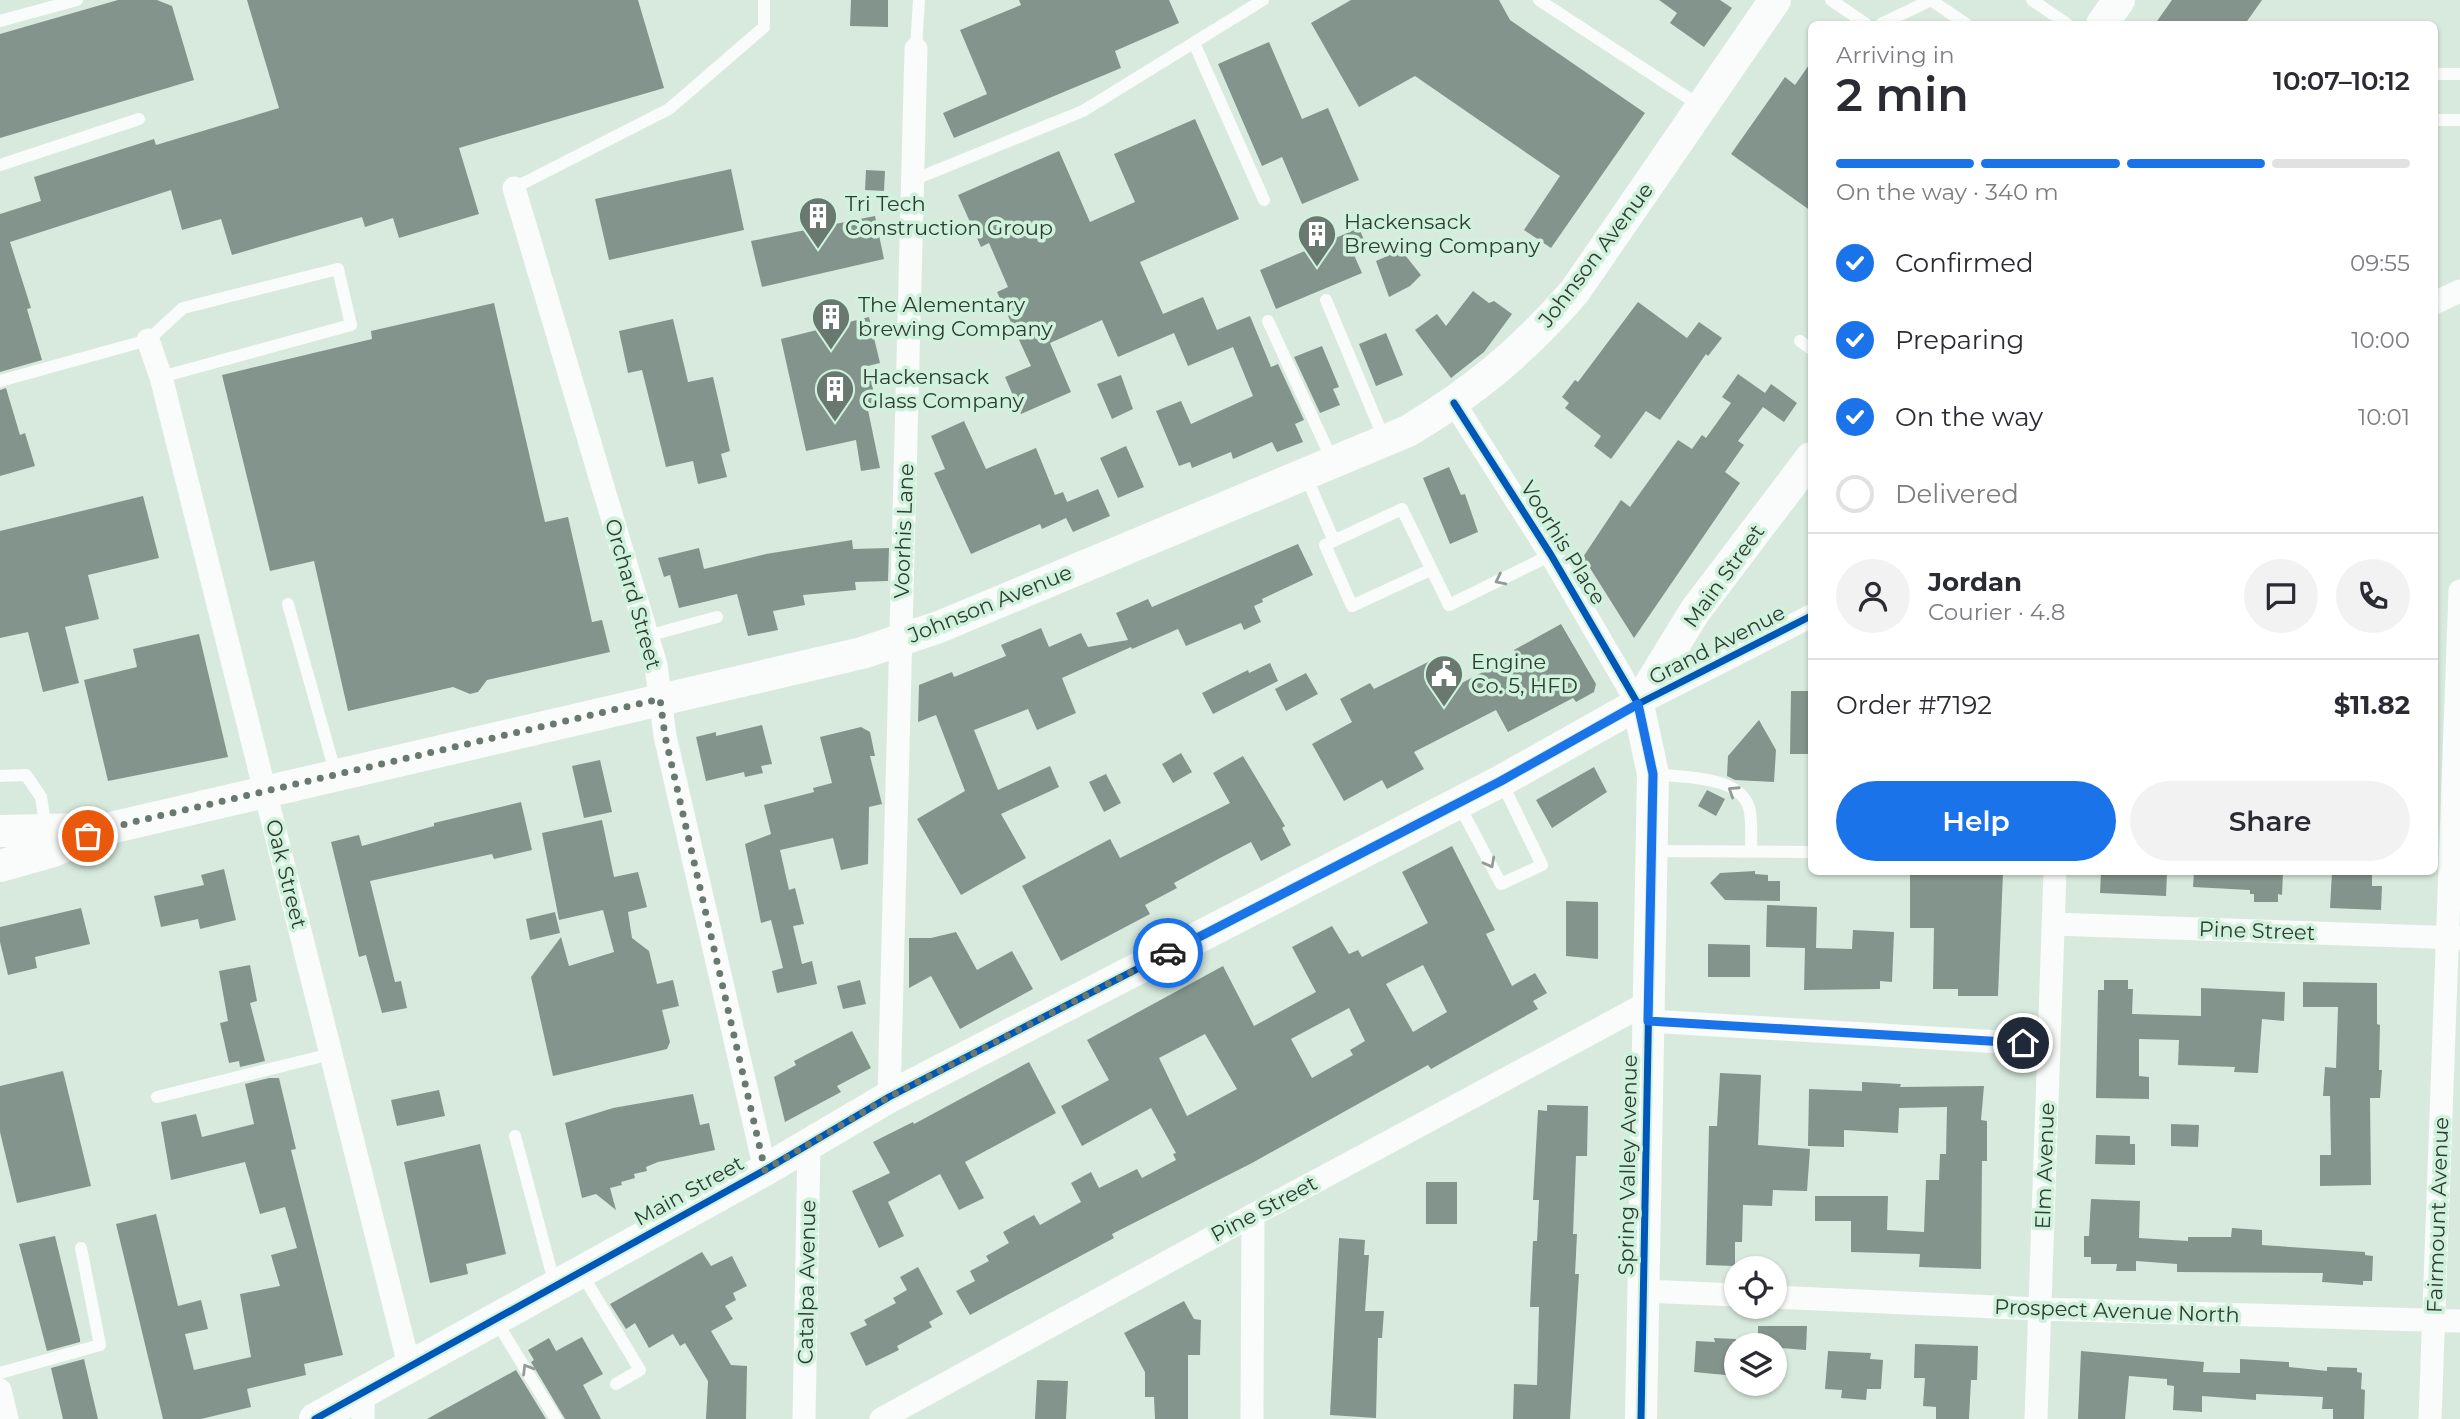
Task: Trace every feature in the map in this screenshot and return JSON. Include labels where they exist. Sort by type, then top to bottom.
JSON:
[{"type":"street","name":"Johnson Avenue","points":[[0,866],[53,851],[106,829],[862,653],[939,627],[1385,441],[1454,403],[1501,368],[1540,331],[1575,291],[1702,107],[1770,2]]},
{"type":"street","name":"Voorhis Lane","points":[[889,1097],[916,49]]},
{"type":"street","name":"Orchard Street","points":[[514,188],[656,665],[668,750],[765,1170]]},
{"type":"street","points":[[2438,301],[2460,291]]},
{"type":"street","name":"Oak Street","points":[[148,340],[161,377],[410,1369]]},
{"type":"street","name":"Voorhis Place","points":[[1454,403],[1551,555],[1638,704]]},
{"type":"street","name":"Main Street","points":[[315,1419],[363,1406],[410,1369],[495,1319],[765,1170],[889,1097],[1501,781],[1638,704],[1695,611],[1808,462]]},
{"type":"street","name":"Fairmount Avenue","points":[[2430,1419],[2454,938],[2460,591]]},
{"type":"street","name":"Grand Avenue","points":[[1638,704],[1808,618]]},
{"type":"street","name":"Spring Valley Avenue","points":[[1638,704],[1653,774],[1641,1419]]},
{"type":"street","points":[[0,831],[106,829]]},
{"type":"street","name":"Elm Avenue","points":[[2036,1419],[2055,875]]},
{"type":"street","name":"Pine Street","points":[[2053,923],[2454,938]]},
{"type":"street","points":[[1649,1012],[2049,1045]]},
{"type":"street","name":"Pine Street","points":[[881,1419],[1253,1214],[1649,1012]]},
{"type":"street","name":"Catalpa Avenue","points":[[804,1419],[809,1145]]},
{"type":"street","points":[[1252,1419],[1253,1214]]},
{"type":"street","points":[[1644,1291],[1724,1294]]},
{"type":"street","name":"Prospect Avenue North","points":[[1787,1298],[2040,1309],[2460,1321]]},
{"type":"street","points":[[0,1390],[7,1419]]},
{"type":"lane","points":[[0,21],[77,0]]},
{"type":"lane","points":[[514,188],[668,109],[764,27],[764,0]]},
{"type":"lane","points":[[916,49],[919,0]]},
{"type":"lane","points":[[913,180],[1083,111],[1263,0]]},
{"type":"lane","points":[[1539,0],[1702,107]]},
{"type":"lane","points":[[1831,0],[1862,21]]},
{"type":"lane","points":[[1887,21],[1931,0],[1962,21]]},
{"type":"lane","points":[[2032,0],[2063,21]]},
{"type":"lane","points":[[1194,43],[1264,200]]},
{"type":"lane","points":[[2438,74],[2460,74]]},
{"type":"lane","points":[[0,165],[139,119]]},
{"type":"lane","points":[[2438,120],[2460,120]]},
{"type":"lane","points":[[0,381],[148,340],[183,308],[338,270],[351,325],[161,377]]},
{"type":"lane","points":[[1326,300],[1385,441]]},
{"type":"lane","points":[[1268,321],[1319,468],[1334,541]]},
{"type":"lane","points":[[1800,341],[1808,347]]},
{"type":"lane","points":[[1430,570],[1352,606],[1325,545],[1402,509],[1449,605],[1551,555]]},
{"type":"lane","points":[[288,604],[336,775]]},
{"type":"lane","points":[[647,636],[717,617]]},
{"type":"lane","points":[[1653,774],[1712,781],[1741,795],[1751,813],[1751,851]]},
{"type":"lane","points":[[0,776],[26,775],[40,797],[47,830]]},
{"type":"lane","points":[[1457,803],[1501,884],[1542,865],[1501,781]]},
{"type":"lane","points":[[1652,851],[1808,852]]},
{"type":"lane","points":[[157,1097],[331,1054]]},
{"type":"lane","points":[[514,1136],[568,1278],[640,1370],[615,1384]]},
{"type":"lane","points":[[0,1373],[100,1345],[81,1248]]},
{"type":"lane","points":[[495,1319],[556,1419]]},
{"type":"building","points":[[118,0],[157,0],[172,6],[194,80],[0,138],[0,34]]},
{"type":"building","points":[[247,0],[638,0],[664,88],[459,148],[479,214],[399,238],[393,218],[365,227],[362,217],[232,255],[221,219],[182,230],[171,190],[10,242],[31,308],[27,309],[42,360],[0,372],[0,214],[41,201],[34,177],[154,139],[156,145],[279,108]]},
{"type":"building","points":[[851,0],[888,0],[888,27],[850,26]]},
{"type":"building","points":[[1019,0],[1169,0],[1179,23],[1115,51],[1121,68],[954,138],[943,113],[987,94],[960,30],[1021,5]]},
{"type":"building","points":[[1351,0],[1499,0],[1510,20],[1645,113],[1551,248],[1524,230],[1560,176],[1415,76],[1359,107],[1311,23]]},
{"type":"building","points":[[1659,0],[1720,0],[1732,8],[1704,47],[1670,23],[1677,13]]},
{"type":"building","points":[[2172,0],[2262,0],[2247,21],[2157,21]]},
{"type":"building","points":[[1269,42],[1302,119],[1328,108],[1359,180],[1302,204],[1282,157],[1262,166],[1218,64]]},
{"type":"building","points":[[1808,66],[1808,209],[1731,154],[1785,77],[1795,85]]},
{"type":"building","points":[[1195,119],[1239,219],[1140,262],[1163,314],[1203,297],[1217,330],[1250,316],[1271,367],[1278,364],[1304,420],[1295,424],[1303,442],[1277,452],[1272,442],[1233,459],[1231,452],[1192,468],[1190,462],[1179,466],[1156,411],[1181,401],[1191,424],[1253,396],[1233,347],[1188,366],[1174,333],[1118,357],[1102,320],[1050,343],[1071,392],[1021,414],[1005,377],[1031,366],[997,292],[1008,287],[989,243],[981,247],[958,195],[1059,151],[1090,222],[1135,202],[1114,154]]},
{"type":"building","points":[[731,169],[744,230],[609,260],[595,199]]},
{"type":"building","points":[[866,170],[885,171],[884,191],[865,190]]},
{"type":"building","name":"Tri Tech Construction Group","points":[[875,216],[884,259],[762,287],[751,241]]},
{"type":"building","name":"Hackensack Brewing Company","points":[[1359,228],[1367,247],[1354,255],[1362,273],[1276,309],[1260,270]]},
{"type":"building","points":[[1401,250],[1421,275],[1410,286],[1389,297],[1376,261]]},
{"type":"building","points":[[1473,291],[1489,303],[1494,301],[1512,314],[1484,352],[1451,378],[1415,330],[1437,314],[1446,326]]},
{"type":"building","points":[[1638,302],[1687,338],[1699,322],[1722,338],[1708,356],[1706,354],[1660,420],[1646,411],[1611,459],[1594,446],[1601,436],[1565,408],[1569,403],[1562,397],[1575,380],[1578,382]]},
{"type":"building","points":[[494,303],[545,522],[568,517],[592,622],[602,620],[610,652],[487,680],[478,692],[470,694],[453,687],[348,711],[314,561],[270,571],[222,375],[372,339],[371,331]]},
{"type":"building","points":[[869,317],[880,363],[868,366],[877,408],[868,410],[880,468],[861,471],[856,440],[806,451],[781,339]]},
{"type":"building","points":[[673,319],[688,382],[713,377],[730,451],[721,454],[727,477],[698,484],[693,461],[666,467],[642,370],[628,373],[619,331]]},
{"type":"building","points":[[1386,333],[1403,375],[1376,386],[1359,344]]},
{"type":"building","points":[[1322,346],[1339,387],[1333,389],[1340,405],[1320,413],[1294,357]]},
{"type":"building","points":[[1738,374],[1765,393],[1771,384],[1797,403],[1784,422],[1763,407],[1738,441],[1744,445],[1725,472],[1740,483],[1634,638],[1583,557],[1621,500],[1630,507],[1678,440],[1692,449],[1702,435],[1706,438],[1731,403],[1722,397]]},
{"type":"building","points":[[1121,375],[1133,409],[1112,419],[1097,384]]},
{"type":"building","points":[[6,388],[20,435],[25,433],[35,466],[0,476],[0,390]]},
{"type":"building","points":[[964,421],[986,469],[1036,448],[1055,495],[1063,492],[1067,502],[1098,489],[1110,516],[1073,532],[1066,518],[1042,529],[1040,524],[971,554],[934,473],[945,469],[931,436]]},
{"type":"building","points":[[1126,446],[1144,487],[1118,498],[1100,458]]},
{"type":"building","points":[[1449,467],[1461,495],[1465,494],[1478,532],[1450,544],[1423,478]]},
{"type":"building","points":[[143,496],[159,558],[88,575],[99,619],[65,627],[79,683],[43,692],[28,632],[0,638],[0,531]]},
{"type":"building","points":[[852,540],[853,549],[889,548],[888,581],[855,582],[856,590],[803,595],[805,605],[773,611],[778,630],[748,636],[737,594],[679,608],[670,575],[664,577],[658,558],[699,548],[704,569],[766,554]]},
{"type":"building","points":[[1298,544],[1313,575],[1262,599],[1263,602],[1254,606],[1261,622],[1244,630],[1241,623],[1186,646],[1178,629],[1062,678],[1076,713],[1037,730],[1028,709],[974,730],[998,790],[1050,766],[1059,787],[1001,814],[1026,858],[961,895],[917,819],[965,791],[936,715],[918,722],[919,685],[952,672],[954,677],[1006,656],[1001,645],[1041,628],[1049,647],[1081,633],[1088,647],[1128,640],[1116,613],[1148,599],[1152,607]]},
{"type":"building","points":[[1561,624],[1596,684],[1594,692],[1576,702],[1573,698],[1508,732],[1496,710],[1414,752],[1424,769],[1387,789],[1382,780],[1344,801],[1312,744],[1352,722],[1340,699],[1370,683],[1374,689],[1432,660],[1448,690],[1516,655],[1514,650]]},
{"type":"building","points":[[199,634],[228,757],[108,781],[84,680],[137,667],[133,649]]},
{"type":"building","points":[[1270,663],[1278,681],[1213,714],[1202,693],[1248,670],[1249,673]]},
{"type":"building","points":[[1306,673],[1318,694],[1286,711],[1275,689]]},
{"type":"building","points":[[1791,691],[1808,691],[1808,754],[1790,754]]},
{"type":"building","points":[[1759,720],[1776,750],[1774,782],[1735,780],[1727,776],[1728,756]]},
{"type":"building","points":[[762,725],[772,764],[761,766],[763,773],[745,777],[744,772],[706,781],[696,737],[716,732],[716,736]]},
{"type":"building","points":[[861,727],[870,732],[875,756],[870,756],[882,804],[869,807],[868,864],[841,870],[833,838],[780,850],[789,890],[795,888],[804,924],[793,926],[802,964],[812,961],[817,984],[777,993],[772,971],[783,968],[771,920],[761,923],[745,844],[771,834],[764,805],[814,792],[813,788],[832,783],[820,737]]},
{"type":"building","points":[[1181,753],[1192,772],[1173,783],[1162,764]]},
{"type":"building","points":[[1243,756],[1285,826],[1282,828],[1291,845],[1261,861],[1251,842],[1174,883],[1177,888],[1145,905],[1150,914],[1061,961],[1022,886],[1110,839],[1120,858],[1230,803],[1213,773]]},
{"type":"building","points":[[600,760],[612,812],[584,818],[572,766]]},
{"type":"building","points":[[1594,767],[1607,792],[1552,828],[1536,800]]},
{"type":"building","points":[[1106,774],[1121,803],[1104,812],[1089,782]]},
{"type":"building","points":[[1707,790],[1725,799],[1716,816],[1698,806]]},
{"type":"building","points":[[521,802],[532,850],[494,859],[492,854],[370,881],[395,982],[401,981],[407,1008],[382,1013],[366,955],[359,957],[331,842],[359,835],[362,846],[434,826],[434,823]]},
{"type":"building","points":[[602,820],[614,877],[638,872],[647,907],[628,912],[632,938],[649,951],[657,984],[673,980],[679,1006],[662,1010],[670,1042],[667,1049],[553,1076],[531,977],[561,937],[569,966],[614,952],[603,910],[559,920],[542,833]]},
{"type":"building","points":[[1452,846],[1495,930],[1486,934],[1512,986],[1535,973],[1547,993],[1533,1001],[1538,1009],[1431,1069],[1428,1065],[1252,1163],[1112,1234],[1114,1238],[970,1315],[956,1291],[975,1281],[970,1271],[989,1261],[986,1256],[1009,1243],[1003,1232],[1034,1215],[1040,1225],[1081,1202],[1071,1183],[1091,1172],[1099,1188],[1137,1169],[1142,1178],[1176,1160],[1173,1154],[1176,1153],[1151,1108],[1082,1146],[1061,1106],[1109,1080],[1087,1040],[1223,966],[1254,1026],[1316,992],[1292,947],[1332,926],[1349,954],[1358,950],[1362,957],[1428,923],[1402,872]],"holes":[[[1423,965],[1447,1012],[1413,1032],[1386,984]],[[1349,1008],[1365,1041],[1350,1050],[1353,1055],[1312,1078],[1291,1039]],[[1205,1034],[1237,1089],[1187,1116],[1159,1058]]]},
{"type":"building","points":[[224,869],[236,920],[200,929],[198,919],[161,927],[154,896],[204,885],[201,875]]},
{"type":"building","points":[[1755,871],[1755,874],[1768,875],[1768,881],[1780,881],[1780,901],[1725,900],[1710,883],[1720,873]]},
{"type":"building","points":[[1910,875],[2003,875],[1998,996],[1958,996],[1958,989],[1933,989],[1934,928],[1910,928]]},
{"type":"building","points":[[2101,875],[2167,875],[2166,896],[2100,893]]},
{"type":"building","points":[[2194,875],[2283,875],[2282,895],[2278,894],[2278,902],[2254,902],[2254,894],[2250,894],[2250,890],[2193,887]]},
{"type":"building","points":[[2332,875],[2372,875],[2372,886],[2382,886],[2381,910],[2330,908]]},
{"type":"building","points":[[1566,901],[1598,902],[1598,959],[1566,956]]},
{"type":"building","points":[[1767,905],[1817,907],[1816,948],[1852,949],[1853,930],[1894,932],[1892,982],[1880,981],[1880,989],[1804,990],[1805,948],[1766,947]]},
{"type":"building","points":[[81,908],[90,944],[35,957],[37,968],[8,975],[0,942],[0,927]]},
{"type":"building","points":[[555,912],[560,933],[530,940],[526,919]]},
{"type":"building","points":[[956,932],[977,970],[1012,951],[1033,989],[960,1029],[931,976],[909,988],[909,938],[931,938]]},
{"type":"building","points":[[1708,944],[1750,945],[1750,977],[1708,977]]},
{"type":"building","points":[[250,965],[257,1001],[250,1003],[265,1061],[240,1067],[239,1061],[229,1063],[220,1023],[228,1021],[219,971]]},
{"type":"building","points":[[860,980],[866,1004],[843,1009],[837,986]]},
{"type":"building","points":[[2104,980],[2128,980],[2128,989],[2133,989],[2132,1014],[2201,1016],[2201,988],[2285,992],[2284,1021],[2262,1019],[2258,1073],[2234,1072],[2235,1067],[2178,1065],[2179,1040],[2139,1039],[2139,1076],[2149,1077],[2149,1099],[2096,1098],[2098,990],[2104,990]]},
{"type":"building","points":[[2303,982],[2377,983],[2379,1070],[2382,1070],[2380,1098],[2370,1098],[2371,1185],[2320,1186],[2320,1155],[2331,1155],[2330,1096],[2323,1096],[2325,1067],[2336,1068],[2338,1007],[2303,1007]]},
{"type":"building","points":[[852,1031],[871,1068],[837,1086],[841,1092],[785,1122],[774,1077],[796,1065],[794,1061]]},
{"type":"building","points":[[1029,1062],[1056,1113],[965,1162],[984,1198],[959,1210],[940,1174],[888,1202],[904,1236],[879,1248],[852,1191],[890,1173],[873,1142],[913,1122],[914,1124]]},
{"type":"building","points":[[63,1071],[91,1186],[17,1203],[0,1132],[0,1086]]},
{"type":"building","points":[[1720,1073],[1761,1075],[1758,1145],[1810,1149],[1807,1191],[1773,1190],[1772,1206],[1743,1205],[1742,1242],[1735,1242],[1735,1256],[1724,1256],[1724,1266],[1706,1265],[1709,1126],[1717,1126]]},
{"type":"building","points":[[279,1078],[296,1149],[291,1150],[343,1355],[304,1364],[306,1375],[247,1389],[251,1407],[201,1419],[163,1419],[116,1224],[156,1214],[178,1306],[201,1300],[208,1329],[185,1334],[194,1370],[251,1357],[240,1294],[280,1286],[271,1255],[297,1248],[285,1207],[260,1214],[245,1162],[171,1180],[161,1122],[196,1114],[202,1137],[254,1124],[245,1084]]},
{"type":"building","points":[[1862,1082],[1901,1084],[1900,1087],[1984,1086],[1981,1120],[1987,1121],[1987,1161],[1982,1161],[1981,1269],[1919,1267],[1920,1254],[1851,1252],[1851,1221],[1815,1221],[1815,1196],[1888,1196],[1887,1230],[1924,1232],[1926,1180],[1939,1180],[1940,1154],[1946,1154],[1947,1107],[1899,1108],[1898,1133],[1844,1130],[1844,1147],[1808,1146],[1809,1089],[1862,1091]]},
{"type":"building","points":[[439,1090],[445,1116],[397,1126],[391,1100]]},
{"type":"building","points":[[693,1094],[700,1125],[709,1123],[715,1150],[658,1162],[646,1167],[647,1171],[634,1174],[635,1178],[610,1188],[616,1210],[596,1194],[582,1198],[565,1123],[613,1108]]},
{"type":"building","points":[[1547,1105],[1588,1106],[1587,1156],[1576,1156],[1573,1234],[1577,1234],[1575,1274],[1579,1274],[1570,1419],[1513,1419],[1514,1384],[1537,1385],[1539,1307],[1530,1307],[1533,1241],[1537,1241],[1539,1200],[1533,1200],[1538,1110],[1547,1111]]},
{"type":"building","points":[[2171,1124],[2199,1125],[2198,1147],[2171,1146]]},
{"type":"building","points":[[2096,1135],[2130,1136],[2130,1144],[2135,1144],[2135,1165],[2095,1164]]},
{"type":"building","points":[[480,1144],[506,1254],[466,1264],[468,1274],[430,1283],[404,1162]]},
{"type":"building","points":[[1426,1182],[1457,1182],[1457,1224],[1426,1224]]},
{"type":"building","points":[[2091,1199],[2140,1201],[2139,1238],[2188,1241],[2188,1237],[2231,1237],[2232,1228],[2262,1230],[2262,1245],[2365,1252],[2365,1255],[2373,1256],[2372,1281],[2363,1281],[2363,1285],[2322,1282],[2323,1273],[2177,1272],[2177,1264],[2136,1261],[2136,1271],[2116,1271],[2117,1264],[2091,1264],[2091,1257],[2084,1257],[2084,1236],[2089,1236]]},
{"type":"building","points":[[55,1236],[80,1342],[47,1351],[19,1244]]},
{"type":"building","points":[[1339,1238],[1365,1240],[1364,1255],[1369,1255],[1365,1311],[1384,1311],[1382,1338],[1378,1338],[1376,1418],[1330,1415]]},
{"type":"building","points":[[702,1252],[711,1266],[732,1256],[747,1286],[733,1293],[736,1300],[725,1306],[733,1319],[711,1331],[731,1365],[747,1366],[746,1419],[706,1419],[708,1381],[685,1343],[680,1346],[673,1334],[649,1348],[635,1323],[626,1329],[610,1304]]},
{"type":"building","points":[[918,1267],[943,1314],[929,1322],[932,1327],[897,1346],[899,1350],[866,1366],[850,1333],[867,1325],[864,1320],[896,1303],[893,1298],[907,1290],[900,1277]]},
{"type":"building","points":[[1184,1301],[1194,1319],[1201,1320],[1200,1355],[1188,1355],[1188,1419],[1155,1419],[1154,1397],[1145,1397],[1145,1372],[1124,1333]]},
{"type":"building","points":[[1758,1326],[1807,1326],[1806,1350],[1787,1348],[1787,1333],[1758,1333]]},
{"type":"building","points":[[582,1337],[603,1374],[583,1385],[601,1419],[565,1419],[531,1362],[534,1360],[528,1350],[549,1338],[556,1351]]},
{"type":"building","points":[[1714,1338],[1724,1338],[1724,1375],[1694,1372],[1696,1341],[1715,1342]]},
{"type":"building","points":[[1915,1344],[1978,1346],[1977,1380],[1971,1380],[1969,1419],[1936,1419],[1936,1407],[1923,1406],[1925,1378],[1914,1378]]},
{"type":"building","points":[[1828,1351],[1871,1353],[1870,1359],[1883,1360],[1881,1389],[1867,1389],[1866,1400],[1841,1398],[1842,1390],[1825,1389]]},
{"type":"building","points":[[2081,1351],[2204,1362],[2203,1372],[2240,1373],[2240,1359],[2289,1362],[2289,1367],[2327,1371],[2327,1367],[2357,1368],[2357,1372],[2362,1373],[2361,1389],[2365,1390],[2364,1419],[2333,1419],[2333,1409],[2322,1409],[2323,1397],[2256,1394],[2256,1400],[2202,1396],[2202,1412],[2173,1410],[2174,1386],[2167,1385],[2167,1379],[2129,1376],[2125,1419],[2078,1419]]},
{"type":"building","points":[[84,1359],[98,1419],[63,1419],[51,1368]]},
{"type":"building","points":[[516,1370],[546,1419],[427,1419]]},
{"type":"building","points":[[1037,1380],[1068,1381],[1066,1419],[1035,1419]]},
{"type":"cycle path","points":[[1454,403],[1551,555],[1638,704],[1653,774],[1641,1419]]},
{"type":"cycle path","points":[[315,1419],[765,1170],[889,1097],[1501,781],[1638,704],[1808,618]]},
{"type":"way so far","points":[[88,836],[129,823],[660,699],[665,736],[765,1170],[878,1102],[1168,953]]},
{"type":"place","name":"Tri Tech Construction Group","points":[[818,250]]},
{"type":"place","name":"Hackensack Brewing Company","points":[[1317,268]]},
{"type":"place","name":"The Alementary brewing Company","points":[[831,351]]},
{"type":"place","name":"Hackensack Glass Company","points":[[835,423]]},
{"type":"place","name":"Engine Co. 5, HFD","points":[[1444,708]]},
{"type":"route","points":[[1168,953],[1501,781],[1638,704],[1653,774],[1648,1021],[2023,1043]]}]
